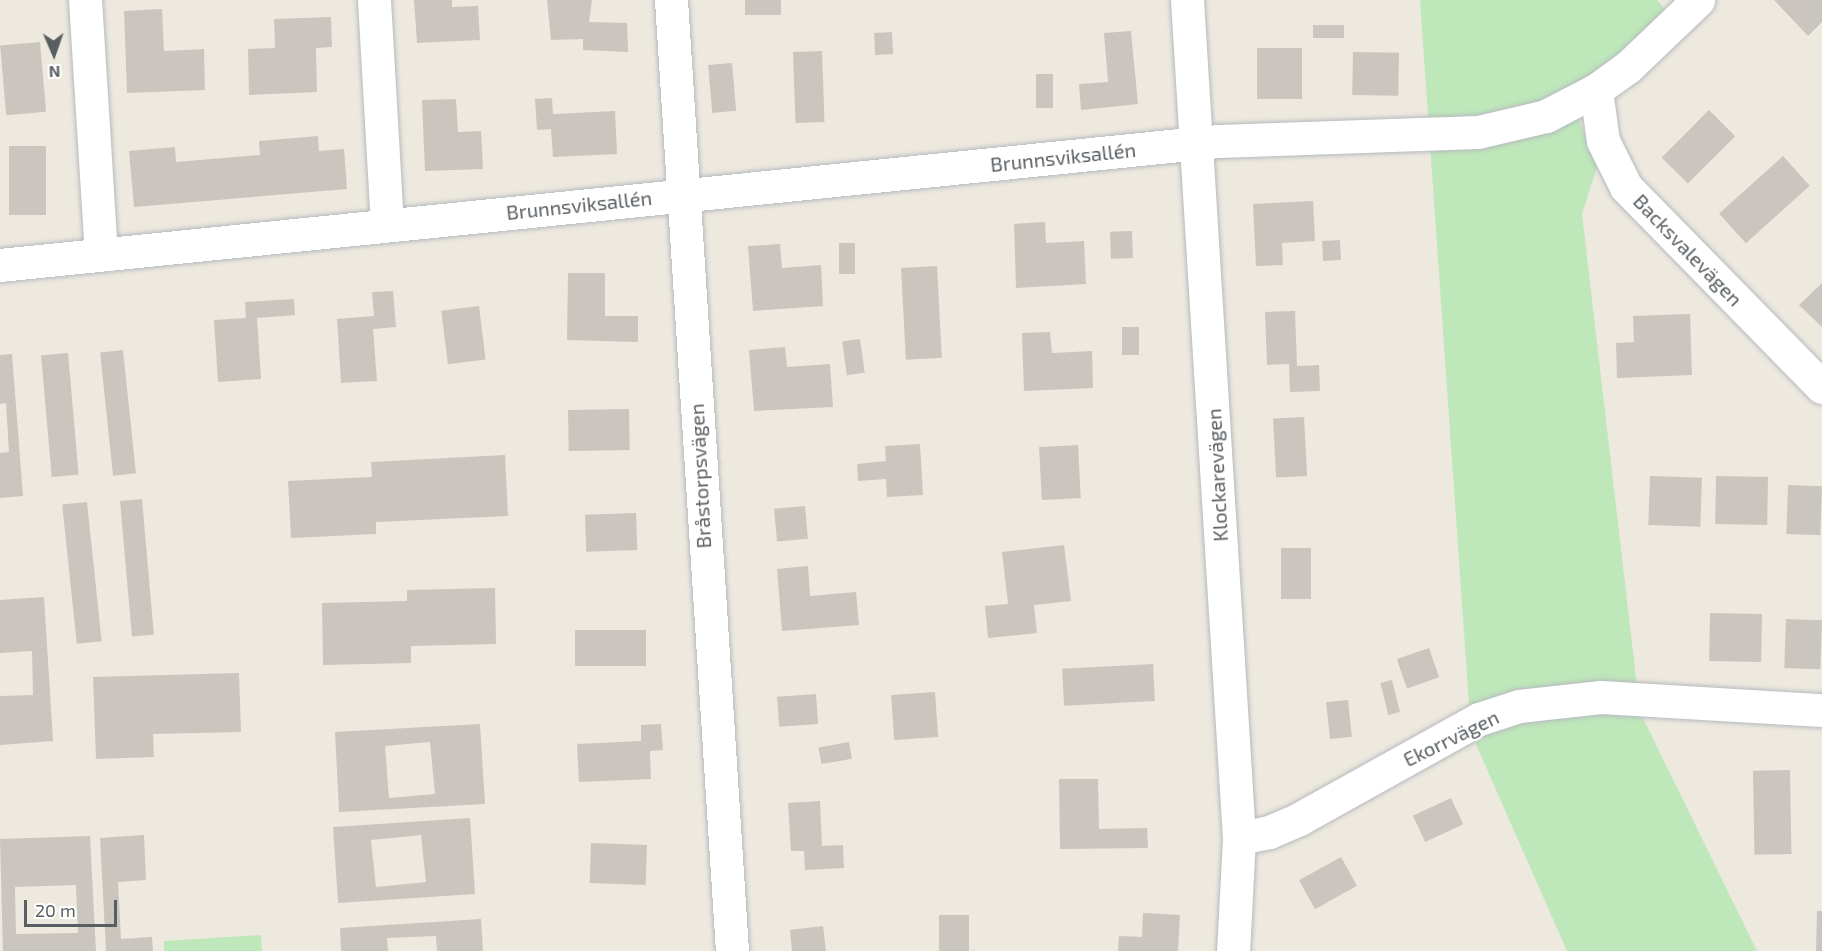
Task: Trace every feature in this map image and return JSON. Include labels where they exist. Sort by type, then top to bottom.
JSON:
[{"type":"street","points":[[85,0],[101,254]]},
{"type":"street","points":[[374,0],[387,225]]},
{"type":"street","name":"Bråstorpsvägen","points":[[671,0],[732,951]]},
{"type":"street","name":"Klockarevägen","points":[[1187,0],[1239,838],[1233,951]]},
{"type":"street","name":"Brunnsviksallén","points":[[0,265],[683,194],[1196,144],[1478,132],[1546,116],[1596,90],[1628,67],[1698,0]]},
{"type":"street","name":"Backsvalevägen","points":[[1596,90],[1603,141],[1626,187],[1822,387]]},
{"type":"street","name":"Ekorrvägen","points":[[1239,838],[1269,832],[1299,819],[1479,719],[1519,706],[1601,697],[1822,710]]},
{"type":"green space","points":[[1420,0],[1657,0],[1684,32],[1578,117],[1597,167],[1582,214],[1640,712],[1757,951],[1567,951],[1471,733]]},
{"type":"green space","points":[[261,935],[262,951],[164,951],[164,941]]},
{"type":"building","points":[[414,0],[452,0],[452,7],[478,6],[480,40],[417,43]]},
{"type":"building","points":[[547,0],[592,0],[589,22],[627,23],[628,52],[583,50],[583,39],[551,40]]},
{"type":"building","points":[[745,0],[781,0],[781,15],[745,15]]},
{"type":"building","points":[[1774,0],[1822,0],[1822,22],[1808,36]]},
{"type":"building","points":[[162,9],[164,51],[204,49],[205,90],[127,93],[124,11]]},
{"type":"building","points":[[331,17],[332,47],[316,48],[317,92],[249,95],[248,49],[275,48],[274,19]]},
{"type":"building","points":[[1313,25],[1344,25],[1344,38],[1313,38]]},
{"type":"building","points":[[1131,31],[1138,104],[1081,110],[1079,84],[1108,82],[1104,33]]},
{"type":"building","points":[[892,32],[893,54],[875,55],[874,33]]},
{"type":"building","points":[[40,42],[46,112],[6,115],[0,45]]},
{"type":"building","points":[[1257,48],[1302,48],[1302,99],[1257,99]]},
{"type":"building","points":[[822,51],[824,122],[795,123],[793,52]]},
{"type":"building","points":[[1353,52],[1399,53],[1398,96],[1352,95]]},
{"type":"building","points":[[732,63],[736,111],[712,113],[708,65]]},
{"type":"building","points":[[1036,74],[1053,74],[1053,108],[1036,108]]},
{"type":"building","points":[[552,98],[553,114],[615,111],[617,154],[553,157],[551,129],[537,130],[535,99]]},
{"type":"building","points":[[456,99],[458,132],[481,131],[483,169],[425,171],[422,100]]},
{"type":"building","points":[[1709,110],[1735,136],[1688,184],[1662,157]]},
{"type":"building","points":[[318,136],[319,151],[344,149],[347,189],[134,207],[129,151],[175,147],[176,162],[260,155],[259,141]]},
{"type":"building","points":[[9,146],[46,146],[46,215],[9,215]]},
{"type":"building","points":[[1783,156],[1810,186],[1746,243],[1719,214]]},
{"type":"building","points":[[1313,201],[1315,241],[1282,243],[1283,265],[1256,266],[1253,204]]},
{"type":"building","points":[[1045,222],[1046,243],[1084,241],[1086,284],[1016,288],[1014,224]]},
{"type":"building","points":[[1132,231],[1133,258],[1111,259],[1110,232]]},
{"type":"building","points":[[1340,240],[1341,260],[1323,261],[1322,241]]},
{"type":"building","points":[[839,243],[855,243],[855,274],[839,274]]},
{"type":"building","points":[[780,244],[782,268],[821,265],[823,306],[753,311],[748,246]]},
{"type":"building","points":[[937,266],[942,358],[906,360],[901,268]]},
{"type":"building","points":[[568,273],[605,273],[605,316],[638,316],[638,342],[567,340]]},
{"type":"building","points":[[1822,283],[1822,327],[1799,305]]},
{"type":"building","points":[[393,291],[396,327],[373,329],[377,381],[341,383],[337,319],[374,316],[372,292]]},
{"type":"building","points":[[294,299],[295,315],[257,318],[261,379],[218,382],[214,320],[246,318],[245,302]]},
{"type":"building","points":[[479,306],[486,360],[448,364],[441,311]]},
{"type":"building","points":[[1295,311],[1297,366],[1319,365],[1320,391],[1290,392],[1289,364],[1267,365],[1265,312]]},
{"type":"building","points":[[1690,314],[1692,375],[1617,378],[1616,343],[1634,342],[1633,316]]},
{"type":"building","points":[[1122,327],[1139,327],[1139,355],[1122,355]]},
{"type":"building","points":[[1050,332],[1052,353],[1092,351],[1093,388],[1024,391],[1022,333]]},
{"type":"building","points":[[860,339],[865,373],[847,375],[842,342]]},
{"type":"building","points":[[785,347],[787,367],[830,364],[833,407],[754,411],[749,350]]},
{"type":"building","points":[[123,350],[136,473],[113,476],[100,352]]},
{"type":"building","points":[[68,353],[79,475],[52,477],[41,355]]},
{"type":"building","points":[[12,354],[23,496],[0,498],[0,453],[9,452],[6,403],[0,404],[0,355]]},
{"type":"building","points":[[629,409],[630,450],[569,451],[568,410]]},
{"type":"building","points":[[1304,417],[1307,476],[1276,478],[1273,419]]},
{"type":"building","points":[[920,444],[923,495],[887,497],[886,479],[858,481],[857,464],[886,461],[885,446]]},
{"type":"building","points":[[1078,445],[1081,498],[1042,500],[1039,447]]},
{"type":"building","points":[[505,455],[508,516],[376,522],[376,534],[291,538],[288,481],[372,477],[371,462]]},
{"type":"building","points":[[1650,476],[1702,478],[1700,527],[1648,525]]},
{"type":"building","points":[[1716,476],[1768,477],[1767,525],[1715,524]]},
{"type":"building","points":[[1788,485],[1822,486],[1820,535],[1786,534]]},
{"type":"building","points":[[142,499],[154,634],[132,636],[120,501]]},
{"type":"building","points":[[87,502],[102,641],[77,644],[62,505]]},
{"type":"building","points":[[805,506],[808,539],[777,542],[774,509]]},
{"type":"building","points":[[636,513],[637,550],[586,552],[585,515]]},
{"type":"building","points":[[1064,545],[1071,601],[1034,605],[1037,633],[988,638],[985,606],[1008,604],[1002,552]]},
{"type":"building","points":[[1281,548],[1311,548],[1311,599],[1281,599]]},
{"type":"building","points":[[808,566],[810,596],[856,592],[859,625],[782,631],[777,569]]},
{"type":"building","points":[[495,588],[496,644],[411,646],[411,663],[323,665],[322,603],[407,601],[407,590]]},
{"type":"building","points":[[44,597],[53,741],[0,745],[0,696],[33,695],[32,651],[0,653],[0,600]]},
{"type":"building","points":[[1710,613],[1762,614],[1761,662],[1709,661]]},
{"type":"building","points":[[1786,619],[1822,620],[1820,669],[1784,668]]},
{"type":"building","points":[[575,630],[646,630],[646,666],[575,666]]},
{"type":"building","points":[[1429,648],[1439,677],[1407,688],[1397,659]]},
{"type":"building","points":[[1153,664],[1155,701],[1064,706],[1062,669]]},
{"type":"building","points":[[239,673],[241,732],[153,734],[154,757],[96,759],[93,677]]},
{"type":"building","points":[[1392,680],[1400,712],[1388,715],[1380,683]]},
{"type":"building","points":[[935,692],[938,737],[894,740],[891,695]]},
{"type":"building","points":[[816,694],[818,724],[779,727],[777,697]]},
{"type":"building","points":[[1348,700],[1352,737],[1330,739],[1326,702]]},
{"type":"building","points":[[480,724],[485,804],[339,812],[335,732]],"holes":[[[430,742],[435,794],[389,798],[385,746]]]},
{"type":"building","points":[[661,724],[663,750],[650,751],[651,779],[579,782],[577,744],[641,741],[641,725]]},
{"type":"building","points":[[849,742],[852,759],[821,764],[818,747]]},
{"type":"building","points":[[1790,770],[1791,854],[1754,855],[1753,771]]},
{"type":"building","points":[[1059,779],[1098,779],[1099,829],[1147,828],[1148,848],[1060,849]]},
{"type":"building","points":[[1451,798],[1463,824],[1425,842],[1413,816]]},
{"type":"building","points":[[820,801],[822,846],[843,845],[844,868],[805,870],[804,851],[791,851],[788,803]]},
{"type":"building","points":[[470,818],[475,894],[338,903],[333,827]],"holes":[[[421,835],[426,882],[376,887],[371,840]]]},
{"type":"building","points":[[144,835],[146,880],[118,882],[121,939],[152,937],[153,951],[106,951],[100,838]]},
{"type":"building","points":[[90,836],[96,951],[3,951],[0,839]],"holes":[[[76,885],[78,933],[16,934],[15,887]]]},
{"type":"building","points":[[591,843],[647,845],[646,885],[590,883]]},
{"type":"building","points":[[1341,857],[1357,886],[1315,909],[1299,880]]},
{"type":"building","points":[[1817,911],[1822,911],[1822,951],[1816,951]]},
{"type":"building","points":[[1143,913],[1180,915],[1178,951],[1118,951],[1119,936],[1142,937]]},
{"type":"building","points":[[939,915],[969,915],[969,951],[939,951]]},
{"type":"building","points":[[481,919],[483,951],[437,951],[436,936],[387,938],[388,951],[341,951],[340,928]]},
{"type":"building","points":[[823,926],[826,951],[792,951],[790,930]]}]
